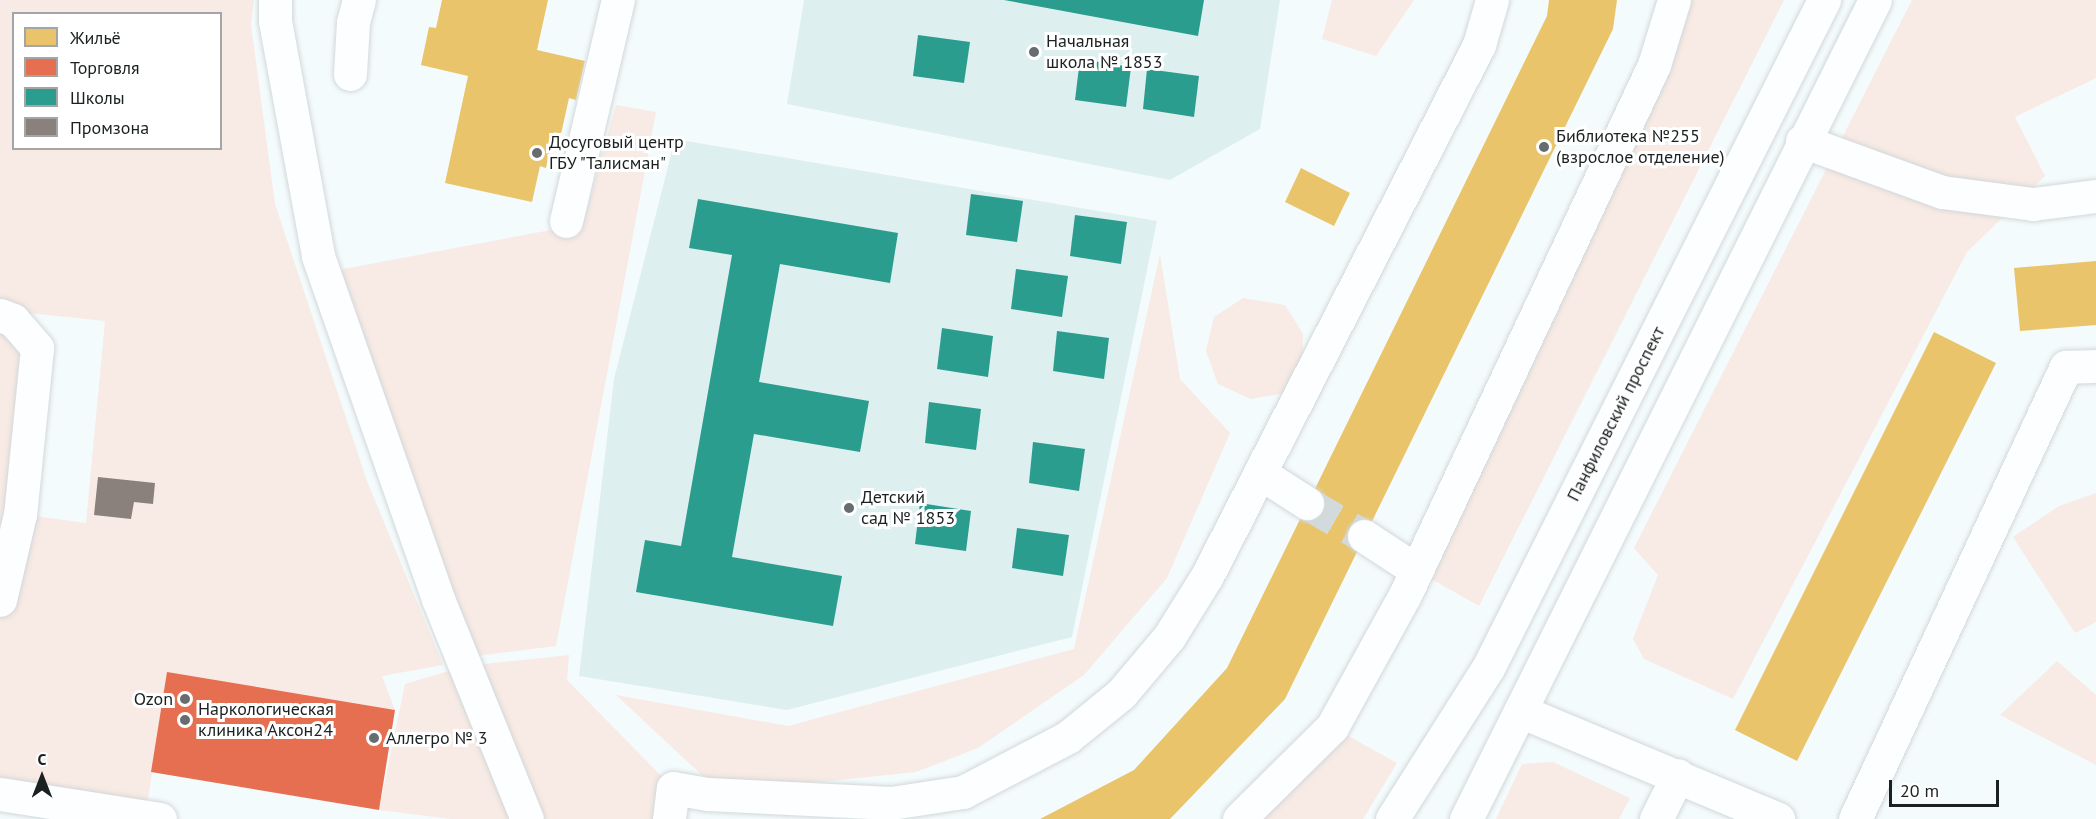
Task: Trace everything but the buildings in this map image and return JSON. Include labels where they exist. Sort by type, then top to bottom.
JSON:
[{"type":"main road","points":[[275,0],[275,21],[318,256],[438,599],[527,819]]},
{"type":"main road","points":[[350,74],[353,22],[358,0]]},
{"type":"main road","points":[[566,220],[618,0]]},
{"type":"main road","points":[[669,819],[673,788],[708,794],[891,803],[963,792],[1068,737],[1121,694],[1169,637],[1207,576],[1479,45],[1492,0]]},
{"type":"main road","points":[[1239,819],[1332,727],[1416,570],[1654,65],[1674,0]]},
{"type":"main road","name":"Панфиловский проспект","points":[[1392,819],[1488,668],[1824,0]]},
{"type":"main road","points":[[1466,819],[1802,141],[1875,0]]},
{"type":"main road","points":[[1802,141],[1942,192],[2033,204],[2096,196]]},
{"type":"main road","points":[[0,315],[13,320],[37,348],[20,514],[0,600]]},
{"type":"main road","points":[[1855,819],[2066,367],[2096,366]]},
{"type":"main road","points":[[1260,473],[1307,503]]},
{"type":"main road","points":[[1364,536],[1416,570]]},
{"type":"main road","points":[[1520,711],[1678,775],[1778,819]]},
{"type":"main road","points":[[1656,819],[1678,775]]},
{"type":"main road","points":[[0,794],[160,819]]},
{"type":"shaded area","points":[[0,0],[254,0],[251,25],[275,204],[367,481],[443,665],[382,676],[395,710],[168,673],[145,817],[0,796],[0,317],[37,348],[20,514],[86,523],[105,321],[0,310]]},
{"type":"shaded area","name":"Начальная школа № 1853","points":[[804,0],[1280,0],[1260,129],[1170,180],[787,104]]},
{"type":"shaded area","points":[[1332,0],[1414,0],[1376,56],[1322,39]]},
{"type":"shaded area","points":[[1679,0],[1784,0],[1479,606],[1410,567]]},
{"type":"shaded area","points":[[1912,0],[2096,0],[2096,78],[2015,117],[2045,176],[1967,252],[1733,699],[1644,659],[1633,639],[1658,575],[1634,548]]},
{"type":"shaded area","points":[[616,105],[656,112],[556,646],[468,657],[338,270],[583,224]]},
{"type":"shaded area","name":"Детский сад № 1853","points":[[675,139],[1157,221],[1072,637],[787,710],[579,676],[614,379]]},
{"type":"shaded area","points":[[1160,254],[1180,379],[1230,433],[1167,578],[1084,675],[978,748],[916,772],[810,783],[705,778],[616,695],[788,726],[1074,649]]},
{"type":"shaded area","points":[[1243,298],[1285,305],[1303,334],[1302,368],[1285,393],[1251,399],[1218,384],[1206,351],[1214,317]]},
{"type":"shaded area","points":[[2096,493],[2096,622],[2075,633],[2013,537],[2059,506]]},
{"type":"shaded area","points":[[569,655],[567,680],[673,788],[669,819],[451,819],[379,810],[405,684],[465,666]]},
{"type":"shaded area","points":[[2057,661],[2096,695],[2096,765],[2000,715]]},
{"type":"shaded area","points":[[1332,727],[1397,763],[1363,819],[1237,819]]},
{"type":"shaded area","points":[[1553,762],[1630,798],[1619,819],[1496,819],[1522,764]]},
{"type":"tunnel","points":[[1307,503],[1364,536]]},
{"type":"place","name":"Начальная школа № 1853","points":[[1034,52]]},
{"type":"place","name":"Библиотека №255 (взрослое отделение)","points":[[1544,147]]},
{"type":"place","name":"Досуговый центр ГБУ \"Талисман\"","points":[[537,153]]},
{"type":"place","name":"Детский сад № 1853","points":[[849,508]]},
{"type":"place","name":"Ozon","points":[[185,699]]},
{"type":"place","name":"Наркологическая клиника Аксон24","points":[[185,720]]},
{"type":"place","name":"Аллегро № 3","points":[[374,738]]}]
